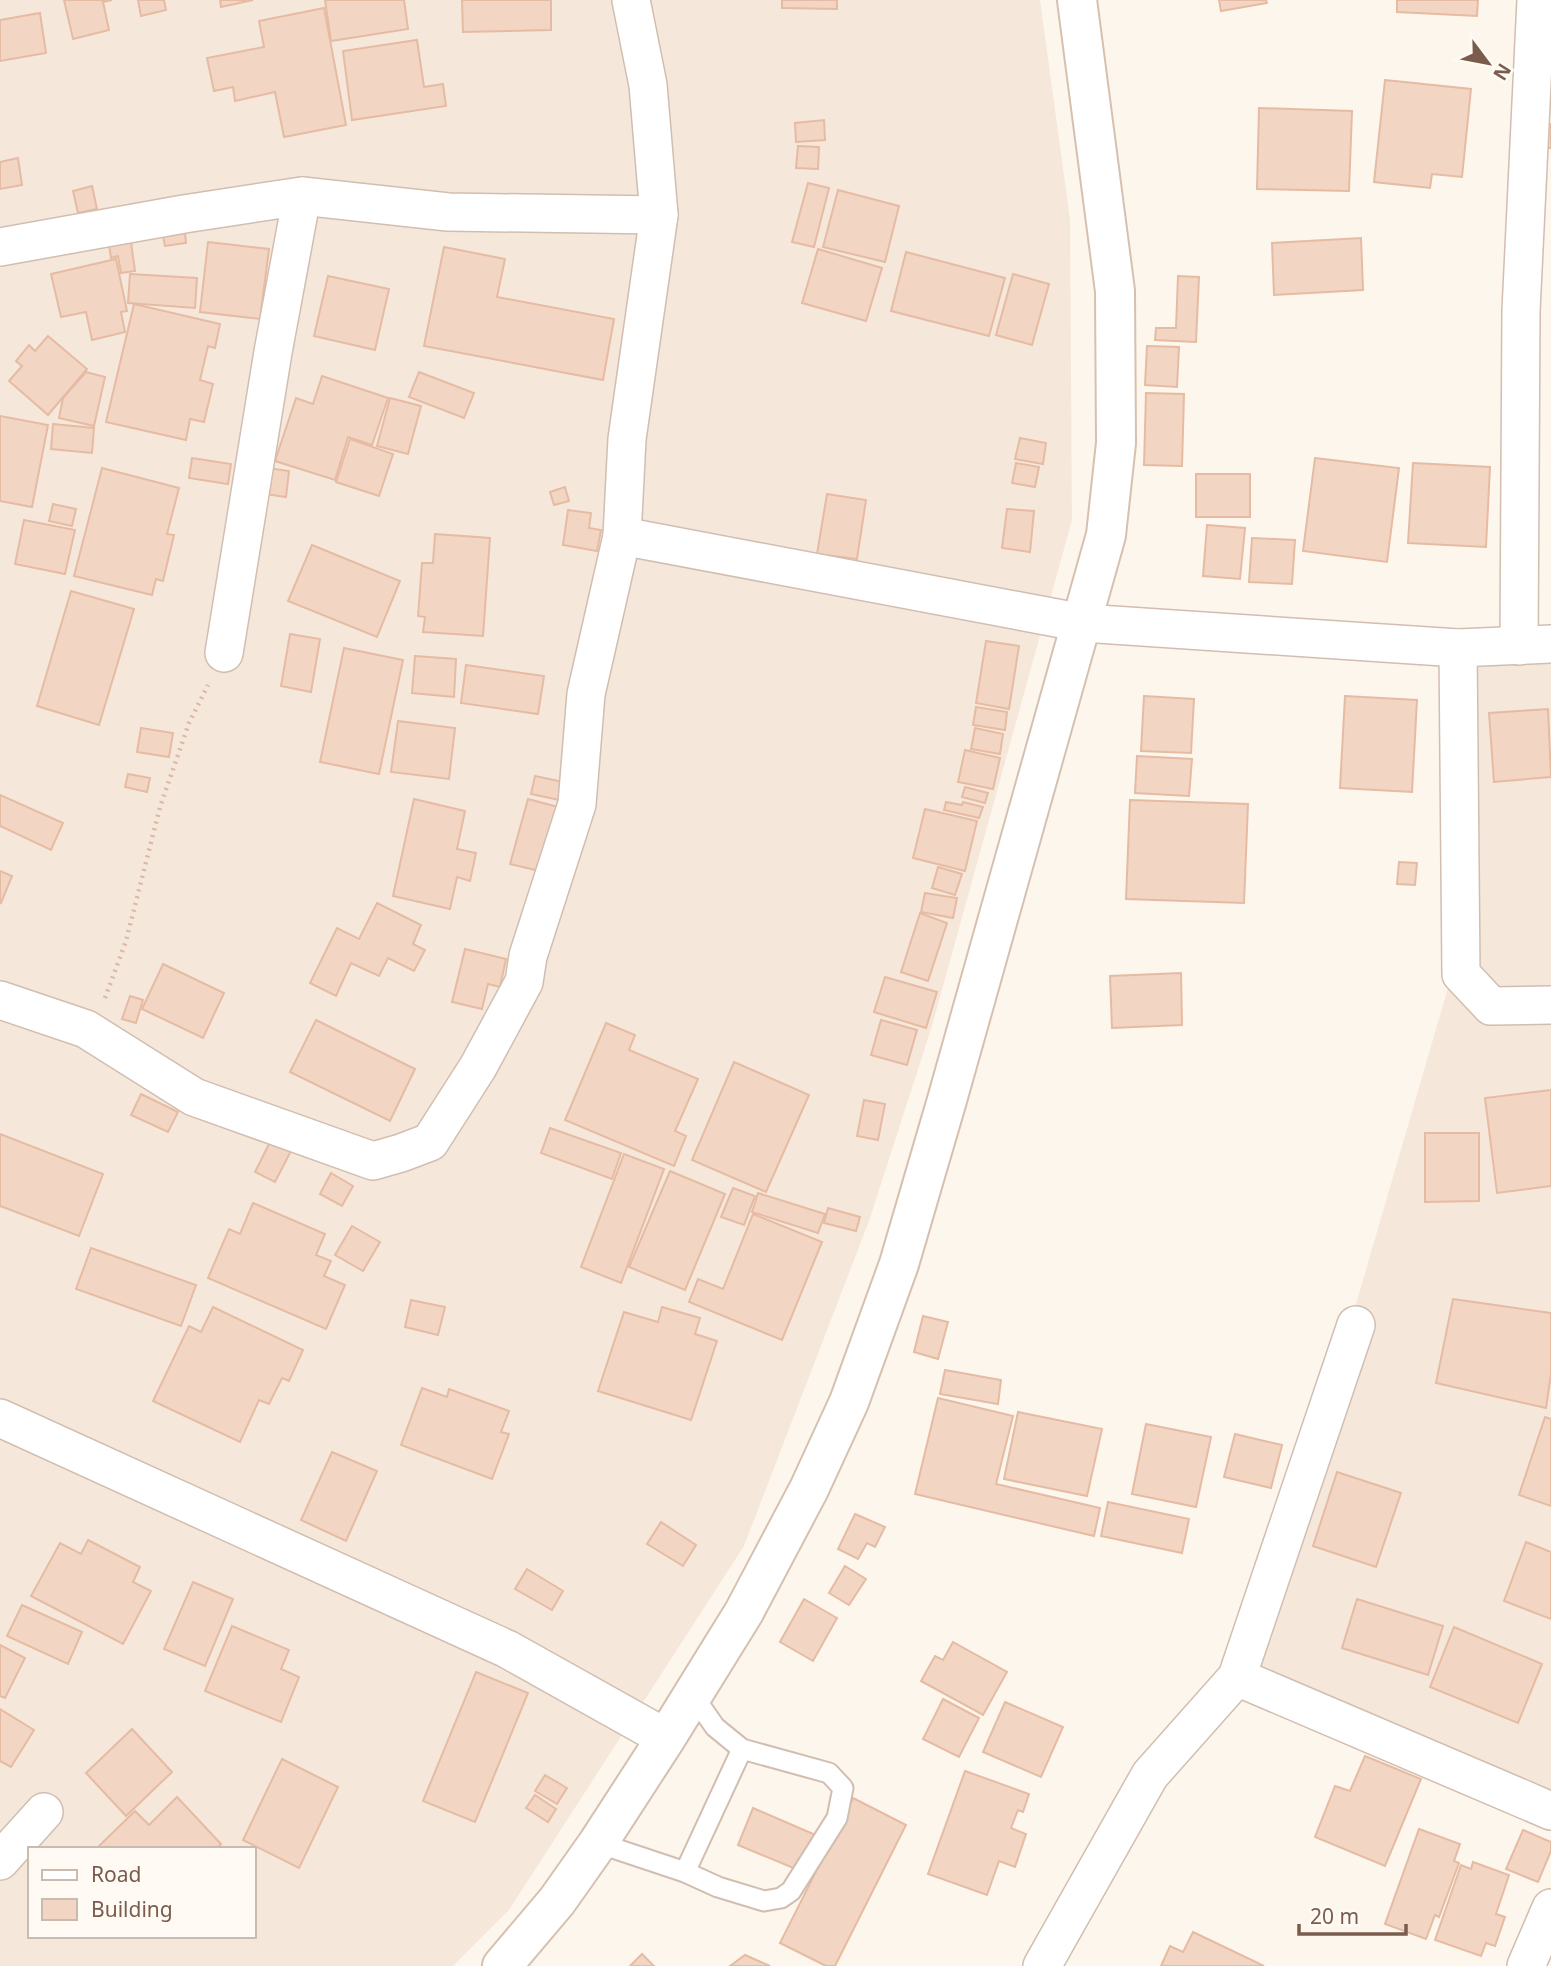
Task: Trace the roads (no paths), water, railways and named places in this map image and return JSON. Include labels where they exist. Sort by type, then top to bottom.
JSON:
[{"type":"main road","points":[[502,1966],[557,1901],[598,1843],[744,1612],[808,1489],[853,1390],[899,1264],[1106,535],[1116,443],[1115,305],[1077,0]]},
{"type":"street","points":[[0,1000],[86,1029],[194,1097],[373,1161],[430,1142],[478,1067],[524,982],[528,956],[577,804],[586,694],[622,536],[627,439],[659,215],[648,85],[631,0]]},
{"type":"street","points":[[622,536],[1083,623],[1458,648],[1535,645],[1521,311],[1536,0]]},
{"type":"street","points":[[0,247],[302,196],[448,212],[659,215]]},
{"type":"street","points":[[223,653],[302,196]]},
{"type":"street","points":[[1458,648],[1461,974],[1491,1006],[1551,1005]]},
{"type":"street","points":[[1042,1966],[1150,1775],[1237,1677],[1356,1325]]},
{"type":"street","points":[[0,1418],[507,1649],[666,1738]]},
{"type":"street","points":[[1237,1677],[1551,1811]]},
{"type":"street","points":[[0,1861],[44,1812]]},
{"type":"street","points":[[1538,1956],[1551,1908]]},
{"type":"lane","points":[[598,1843],[685,1872],[740,1894],[764,1900],[781,1898],[791,1891],[837,1818],[842,1788],[829,1773],[742,1749],[715,1727],[692,1694]]},
{"type":"lane","points":[[685,1872],[742,1749]]}]
